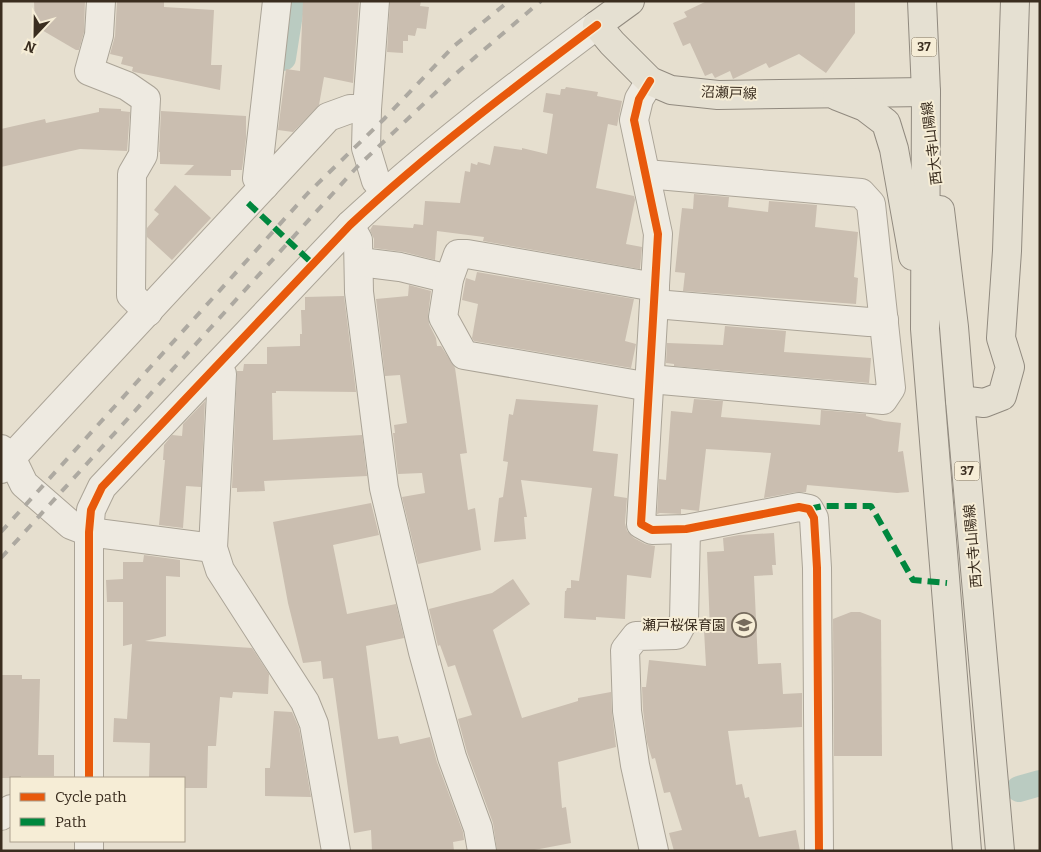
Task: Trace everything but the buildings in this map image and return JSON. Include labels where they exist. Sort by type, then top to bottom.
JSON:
[{"type":"main road","points":[[597,25],[630,1]]},
{"type":"main road","name":"西大寺山陽線","points":[[922,1],[926,92],[925,329],[967,851]]},
{"type":"main road","points":[[960,400],[984,403],[1002,396],[1010,367],[1000,338],[1007,242],[1015,1]]},
{"type":"main road","name":"沼瀬戸線","points":[[597,25],[650,81],[671,90],[718,95],[926,92]]},
{"type":"main road","name":"西大寺山陽線","points":[[926,92],[954,327],[1000,851]]},
{"type":"main road","points":[[829,93],[865,107],[886,123],[894,149],[925,329]]},
{"type":"street","points":[[101,1],[99,36],[89,70],[127,86],[146,99],[143,155],[132,174],[131,295],[148,312]]},
{"type":"street","points":[[264,186],[257,178],[277,1]]},
{"type":"street","points":[[374,1],[366,148],[376,181],[387,191]]},
{"type":"street","points":[[83,777],[89,532],[91,510],[102,487],[350,225],[387,191],[540,68],[597,25]]},
{"type":"street","points":[[650,81],[639,99],[634,120],[658,234],[641,524],[652,530],[686,529],[799,507],[810,509],[814,518],[817,577],[819,851]]},
{"type":"street","points":[[213,548],[89,532],[72,525],[24,484],[5,458],[148,312],[328,117],[350,109],[367,109]]},
{"type":"street","points":[[646,174],[861,193],[871,204],[884,320],[891,388],[883,400],[650,383],[464,355],[443,317],[448,279],[458,254],[467,254],[655,295],[869,322],[884,320]]},
{"type":"street","points":[[350,225],[358,240],[360,262],[359,292],[384,488],[423,652],[452,757],[478,828],[482,851]]},
{"type":"street","points":[[360,262],[400,267],[448,279]]},
{"type":"street","points":[[217,366],[222,374],[213,548],[220,570],[308,709],[314,724],[336,851]]},
{"type":"street","points":[[654,851],[635,765],[627,712],[625,650],[636,636],[676,635],[684,620],[686,529]]},
{"type":"waterway","points":[[283,58],[292,1]]},
{"type":"waterway","points":[[1019,789],[1040,783]]},
{"type":"railway","points":[[1,532],[308,193],[384,119],[454,46],[509,1]]},
{"type":"railway","points":[[1,558],[357,167],[452,77],[541,1]]},
{"type":"marked path","points":[[248,203],[313,264]]},
{"type":"marked path","points":[[809,509],[823,506],[871,506],[913,580],[947,583]]},
{"type":"cycle path","points":[[89,777],[89,532],[91,510],[102,487],[350,225],[409,172],[502,97],[597,25]]},
{"type":"cycle path","points":[[650,81],[639,99],[634,120],[658,234],[641,524],[652,530],[686,529],[799,507],[809,509],[814,518],[817,568],[819,851]]},
{"type":"place","name":"瀬戸桜保育園","points":[[744,625]]}]
